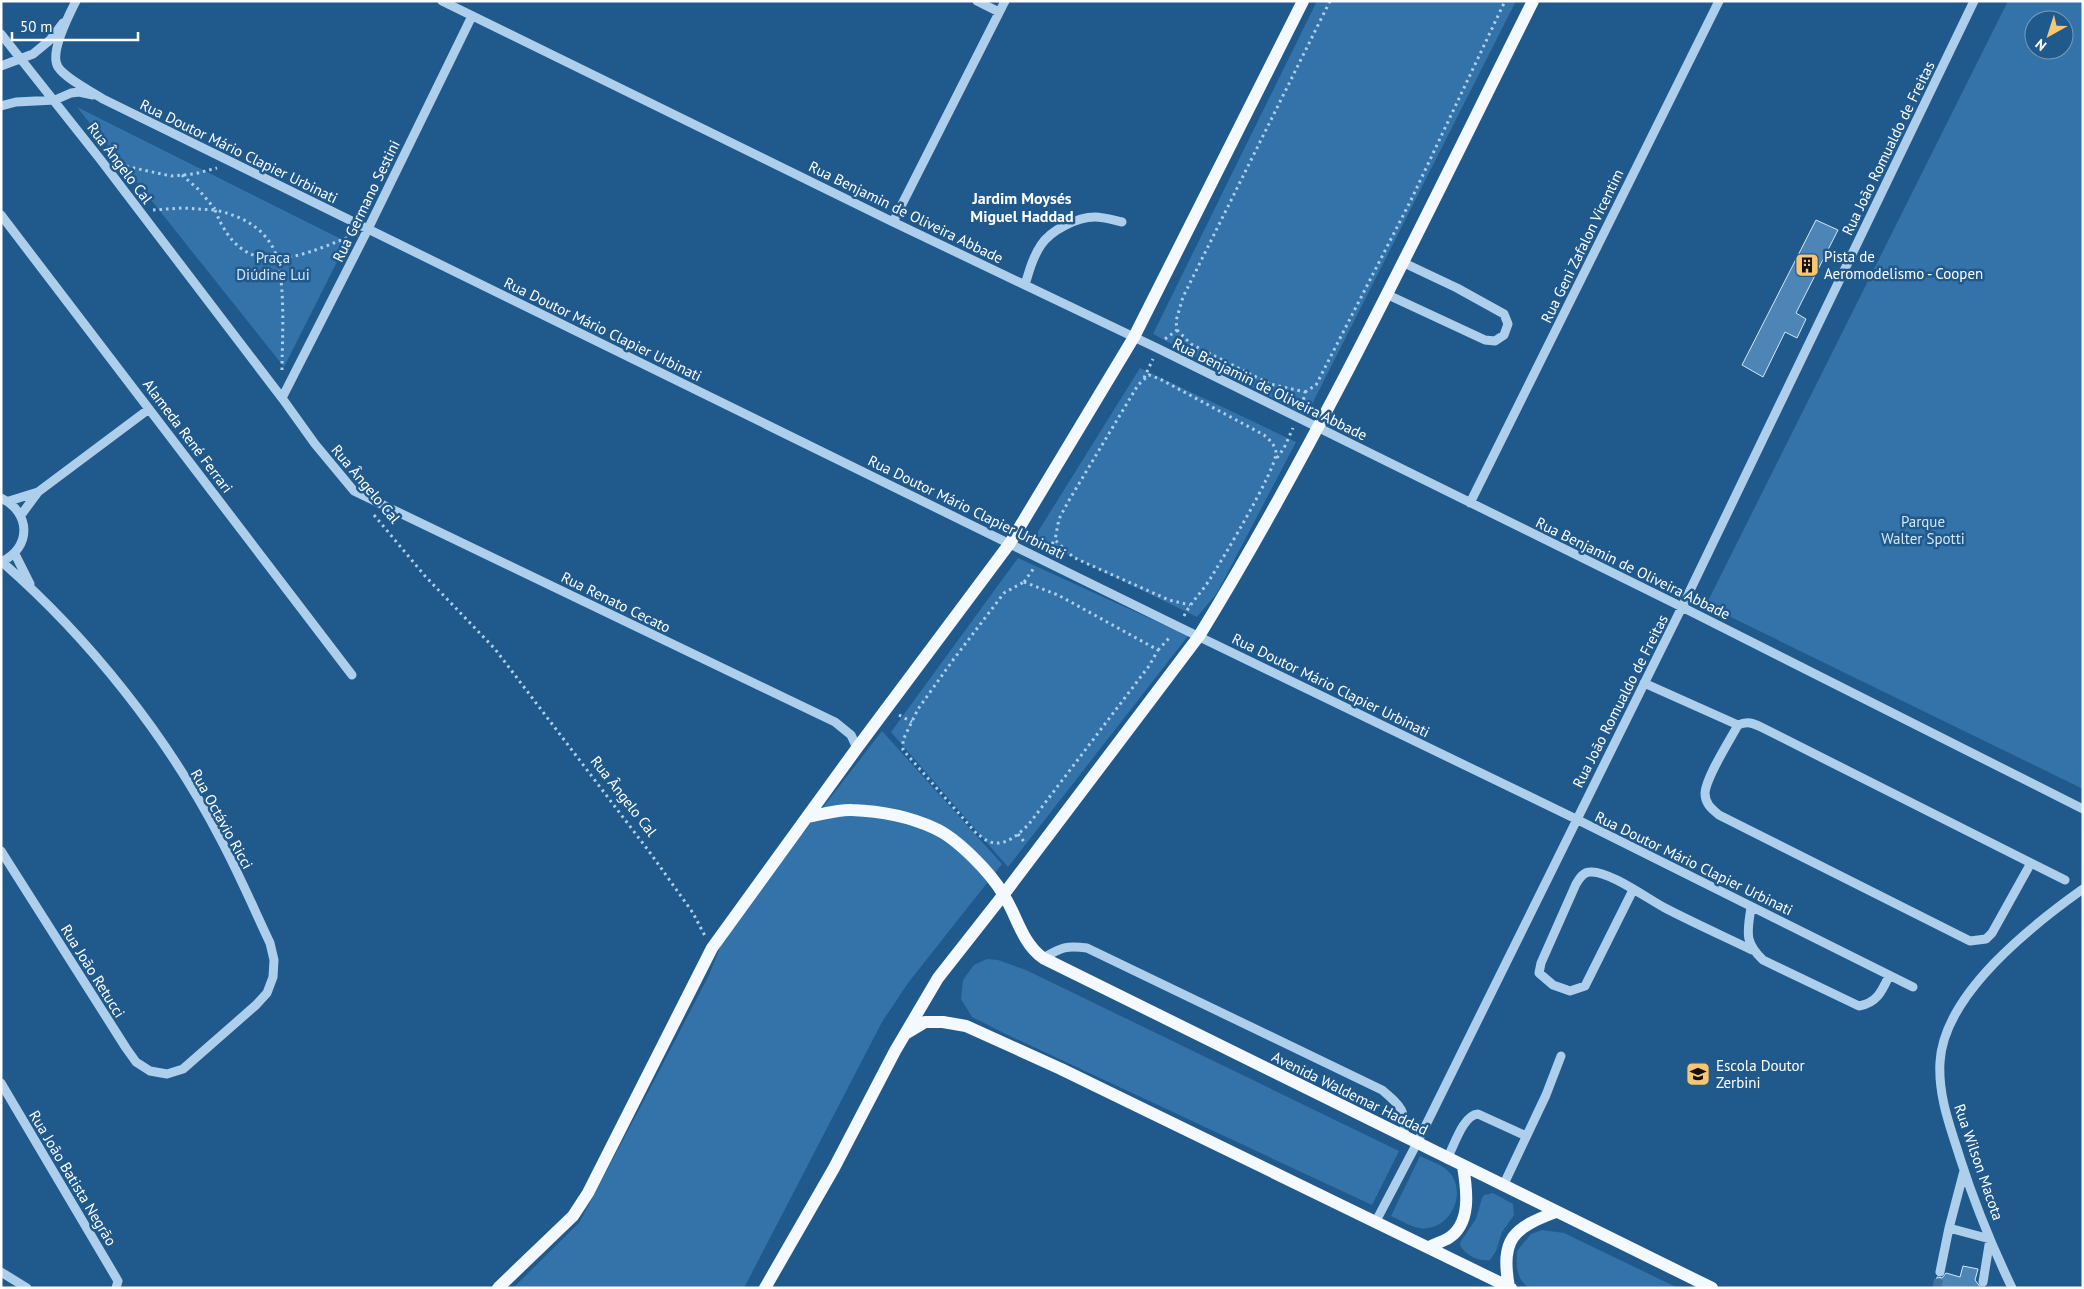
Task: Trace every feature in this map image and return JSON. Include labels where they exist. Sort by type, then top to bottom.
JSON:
[{"type":"main road","points":[[498,1288],[574,1216],[588,1193],[712,948],[857,748],[1010,543],[1134,337],[1303,1]]},
{"type":"main road","points":[[765,1288],[834,1168],[895,1051],[938,978],[1004,894],[1199,636],[1319,428],[1533,1]]},
{"type":"main road","name":"Avenida Waldemar Haddad","points":[[807,817],[850,809],[898,817],[935,828],[984,868],[1004,894],[1025,940],[1042,958],[1712,1288]]},
{"type":"main road","points":[[895,1051],[906,1033],[925,1022],[943,1022],[966,1026],[1061,1068],[1510,1287]]},
{"type":"main road","points":[[1429,1247],[1448,1238],[1460,1226],[1466,1207],[1467,1188],[1462,1166]]},
{"type":"main road","points":[[1510,1287],[1505,1265],[1507,1252],[1513,1238],[1523,1226],[1556,1212]]},
{"type":"street","points":[[1,66],[32,54],[41,48],[67,19],[76,1]]},
{"type":"street","name":"Rua Benjamin de Oliveira Abbade","points":[[442,1],[893,222],[1159,349],[1682,607],[2083,809]]},
{"type":"street","points":[[977,1],[999,12]]},
{"type":"street","points":[[893,222],[1005,1]]},
{"type":"street","name":"Rua Geni Zafalon Vicentim","points":[[1470,503],[1720,1]]},
{"type":"street","name":"Rua João Romualdo de Freitas","points":[[1376,1221],[1682,607],[1974,1]]},
{"type":"street","name":"Rua Germano Sestini","points":[[282,398],[368,229],[472,16]]},
{"type":"street","name":"Rua Doutor Mário Clapier Urbinati","points":[[67,19],[55,55],[55,62],[65,74],[103,99],[1576,819],[1913,987]]},
{"type":"street","name":"Rua Ângelo Cal","points":[[1,34],[55,100],[354,492]]},
{"type":"street","points":[[1,106],[16,102],[55,100],[66,94],[79,92],[103,99]]},
{"type":"street","name":"Alameda René Ferrari","points":[[1,214],[352,675]]},
{"type":"street","points":[[1025,285],[1034,257],[1042,243],[1055,232],[1072,223],[1093,217],[1109,218],[1122,222]]},
{"type":"street","points":[[1386,294],[1486,340],[1495,341],[1504,335],[1508,324],[1504,314],[1457,288],[1402,262]]},
{"type":"street","points":[[20,515],[38,492],[149,409]]},
{"type":"street","points":[[5,500],[38,492]]},
{"type":"street","name":"Rua Renato Cecato","points":[[354,492],[835,722],[851,735],[857,748]]},
{"type":"street","points":[[2,562],[15,554],[20,545],[24,525],[20,515],[5,500]]},
{"type":"street","name":"Rua Octávio Ricci","points":[[15,554],[33,589]]},
{"type":"street","name":"Rua Octávio Ricci","points":[[2,562],[33,589],[124,690],[162,744],[221,840],[270,943],[274,960],[273,977],[267,992],[256,1005],[183,1069]]},
{"type":"street","points":[[1644,683],[1738,725]]},
{"type":"street","points":[[2031,863],[1992,933],[1986,939],[1970,940],[1719,815],[1709,807],[1705,794],[1708,782],[1738,725],[1744,722],[1751,722],[2065,880]]},
{"type":"street","name":"Rua João Retucci","points":[[1,851],[136,1062],[150,1071],[167,1074],[183,1069]]},
{"type":"street","points":[[1633,890],[1584,986],[1570,991],[1553,985],[1540,972],[1541,963],[1572,893],[1584,873],[1598,873],[1633,890],[1666,908],[1752,950],[1763,960],[1859,1006],[1870,1004],[1879,996],[1889,976]]},
{"type":"street","name":"Rua Wilson Macota","points":[[2012,1288],[1990,1239],[1964,1171],[1946,1116],[1941,1086],[1940,1060],[1947,1034],[1958,1009],[1984,974],[2027,932],[2083,889]]},
{"type":"street","points":[[1751,907],[1748,939],[1752,950]]},
{"type":"street","points":[[1042,958],[1059,949],[1070,946],[1087,948],[1382,1090],[1402,1109],[1405,1118],[1404,1137]]},
{"type":"street","points":[[1503,1186],[1561,1056]]},
{"type":"street","name":"Rua João Batista Negrão","points":[[1,1083],[118,1281],[116,1288]]},
{"type":"street","points":[[1447,1159],[1467,1119],[1473,1114],[1478,1114],[1526,1136]]},
{"type":"street","points":[[1940,1272],[1964,1171]]},
{"type":"street","points":[[1949,1228],[1990,1239],[1984,1282]]},
{"type":"street","points":[[1,1272],[27,1288]]},
{"type":"path","points":[[1143,380],[1149,375],[1160,379],[1264,435],[1270,440],[1276,451],[1275,459],[1266,481],[1211,578],[1190,605],[1169,600],[1073,557],[1055,540],[1060,519],[1068,502],[1138,385],[1143,380],[1165,338],[1177,330],[1176,321],[1183,297],[1330,1]]},
{"type":"path","points":[[1305,392],[1316,385],[1321,376],[1411,200],[1506,1]]},
{"type":"path","points":[[100,159],[152,173],[171,176],[234,164]]},
{"type":"path","points":[[182,175],[198,189],[215,210],[228,237],[238,247],[250,254],[263,258],[277,260],[325,246],[368,229]]},
{"type":"path","points":[[140,212],[182,208],[230,213],[246,220],[262,233],[273,247],[282,292],[282,398]]},
{"type":"path","name":"Rua Ângelo Cal","points":[[374,514],[425,576],[495,649],[651,854],[693,913],[712,948]]},
{"type":"path","points":[[1024,582],[1058,595],[1158,650],[1149,666],[1028,824],[1018,834],[1003,843],[990,842],[976,834],[903,750],[903,740],[918,709],[953,660],[1004,594],[1024,582]]},
{"type":"green space","points":[[1317,1],[1516,1],[1306,416],[1153,334]]},
{"type":"green space","name":"Parque Walter Spotti","points":[[2008,1],[2083,1],[2083,789],[1706,605]]},
{"type":"green space","name":"Praça Diúdine Lui","points":[[77,107],[347,242],[284,367]]},
{"type":"green space","points":[[1140,368],[1296,442],[1217,593],[1197,617],[1034,538]]},
{"type":"green space","points":[[1018,558],[1188,636],[1008,867],[891,732]]},
{"type":"green space","points":[[882,731],[1002,864],[908,983],[882,1022],[744,1288],[513,1288],[579,1223],[709,975],[721,945],[769,877]]},
{"type":"green space","points":[[987,959],[998,960],[1026,970],[1399,1151],[1372,1205],[972,1017],[961,999],[963,980],[974,965]]},
{"type":"green space","points":[[1420,1156],[1447,1170],[1454,1179],[1457,1189],[1453,1209],[1448,1217],[1440,1224],[1430,1228],[1415,1227],[1391,1216]]},
{"type":"green space","points":[[1493,1193],[1513,1204],[1514,1215],[1502,1232],[1496,1251],[1490,1260],[1481,1260],[1469,1255],[1460,1245],[1476,1219],[1482,1198],[1484,1195]]},
{"type":"green space","points":[[1542,1230],[1564,1233],[1678,1288],[1529,1288],[1519,1276],[1517,1251],[1531,1234]]},
{"type":"building","name":"Pista de Aeromodelismo - Coopen","points":[[1816,220],[1838,230],[1796,313],[1806,319],[1797,338],[1785,332],[1763,377],[1742,365]]},
{"type":"building","points":[[1963,1266],[1978,1269],[1975,1280],[1981,1288],[1935,1288],[1937,1277],[1942,1278],[1946,1273],[1960,1277]]},
{"type":"tunnel","points":[[1937,1288],[1940,1272]]},
{"type":"place","name":"Pista de Aeromodelismo - Coopen","points":[[1807,265]]},
{"type":"place","name":"Escola Doutor Zerbini","points":[[1698,1074]]},
{"type":"district","name":"Jardim Moysés Miguel Haddad","points":[[1022,207]]}]
